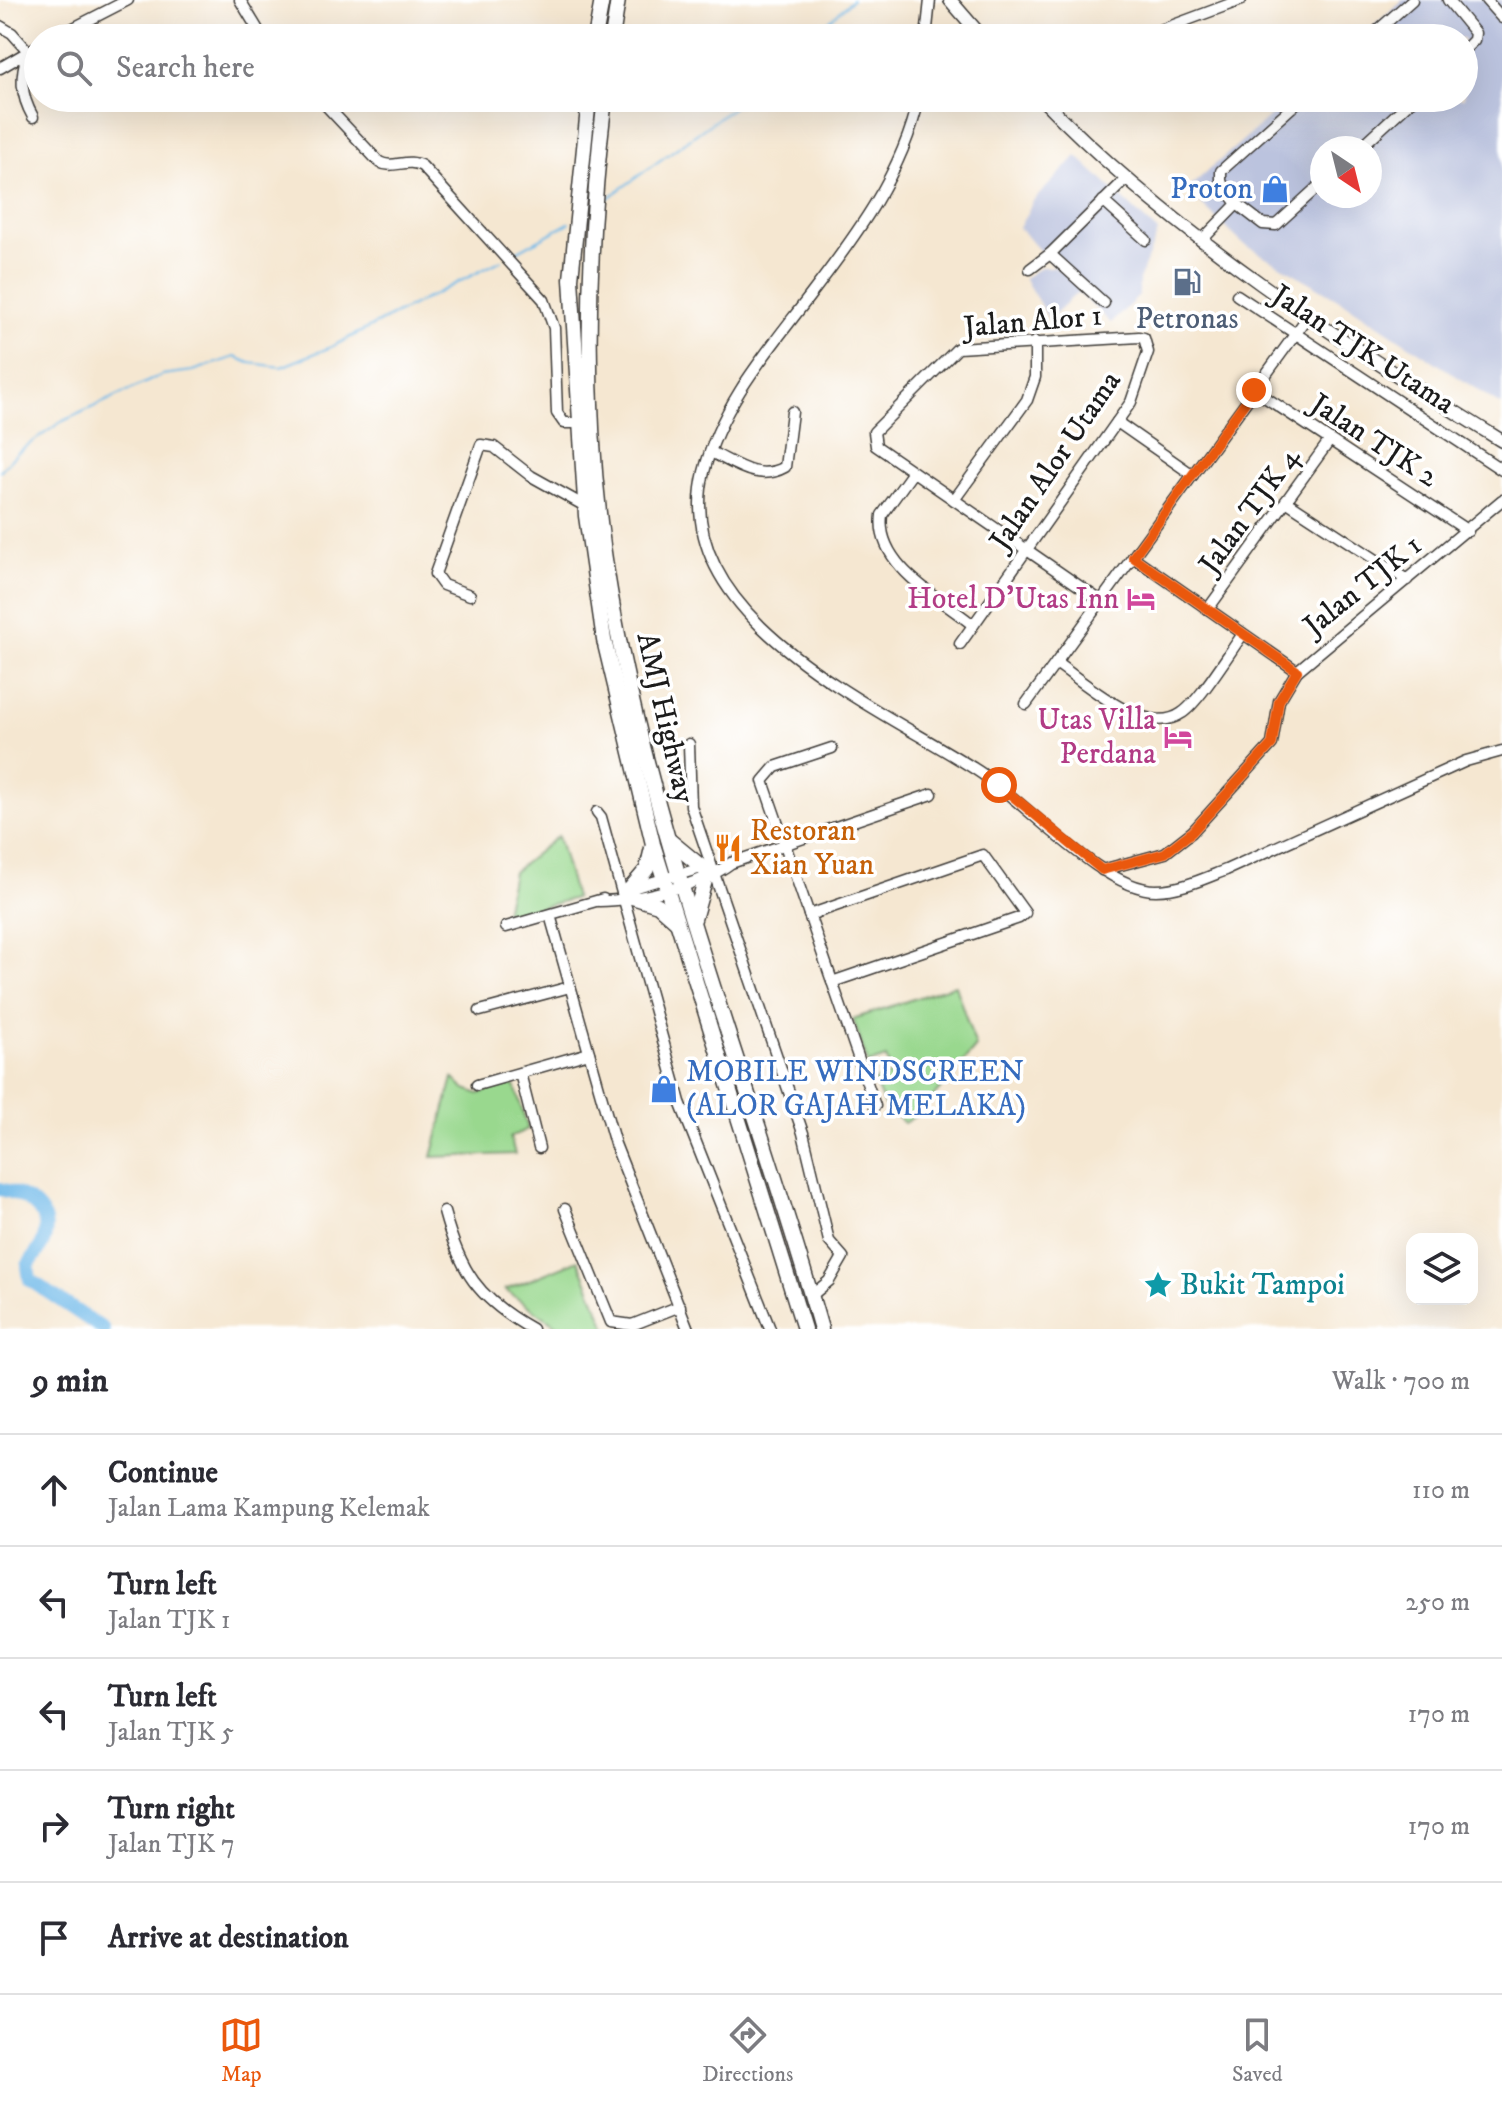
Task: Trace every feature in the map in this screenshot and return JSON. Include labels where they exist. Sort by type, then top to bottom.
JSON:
[{"type":"highway","points":[[598,24],[602,0]]},
{"type":"highway","points":[[614,24],[618,0]]},
{"type":"highway","name":"AMJ Highway","points":[[588,112],[578,206],[583,232],[600,516],[623,660],[667,836],[673,882]]},
{"type":"highway","name":"AMJ Highway","points":[[603,112],[593,201],[571,279],[585,506],[608,664],[653,844],[673,882],[821,1329]]},
{"type":"highway","points":[[653,844],[647,869],[626,894],[658,905],[687,923],[709,871],[667,836]]},
{"type":"highway","name":"AMJ Highway","points":[[687,923],[804,1329]]},
{"type":"main road","points":[[950,0],[971,24]]},
{"type":"main road","points":[[1055,112],[1125,180],[1201,241],[1307,318],[1502,441]]},
{"type":"street","points":[[81,24],[128,0]]},
{"type":"street","points":[[240,0],[255,24]]},
{"type":"street","points":[[927,24],[930,0]]},
{"type":"street","points":[[1172,24],[1241,0]]},
{"type":"street","points":[[1385,24],[1412,0]]},
{"type":"street","points":[[1448,0],[1468,24]]},
{"type":"street","points":[[1486,0],[1502,18]]},
{"type":"street","points":[[0,26],[24,42]]},
{"type":"street","points":[[0,68],[24,54]]},
{"type":"street","points":[[24,66],[21,72],[24,92]]},
{"type":"street","points":[[31,112],[33,117]]},
{"type":"street","points":[[332,112],[379,162],[386,166],[409,162],[422,166],[500,249],[550,309],[554,328],[557,413],[564,423],[578,423]]},
{"type":"street","points":[[915,112],[906,143],[878,197],[842,254],[752,370],[711,452],[699,498],[701,532],[711,559],[745,608],[804,663],[989,778],[1102,870],[1129,886],[1142,889],[1186,885],[1466,761],[1502,751]]},
{"type":"street","points":[[1286,112],[1221,171],[1221,182],[1237,204],[1263,224],[1276,225],[1310,194]]},
{"type":"street","points":[[1373,136],[1399,112]]},
{"type":"street","points":[[1030,269],[1050,254],[1125,180]]},
{"type":"street","points":[[1103,201],[1146,240]]},
{"type":"street","points":[[1201,241],[1237,204]]},
{"type":"street","points":[[1050,254],[1104,303]]},
{"type":"street","name":"Jalan TJK Utama","points":[[1237,295],[1502,470]]},
{"type":"street","points":[[1026,704],[1307,318]]},
{"type":"street","name":"Jalan Alor 1","points":[[913,472],[874,442],[874,432],[958,348],[1144,338]]},
{"type":"street","name":"Jalan Alor Utama","points":[[960,644],[1117,422],[1141,379],[1148,352],[1144,338]]},
{"type":"street","points":[[954,500],[1027,400],[1035,377],[1035,342]]},
{"type":"street","name":"Jalan TJK 2","points":[[1254,390],[1468,531]]},
{"type":"street","points":[[1408,408],[1420,390]]},
{"type":"street","points":[[711,452],[759,475],[770,475],[785,467],[792,412]]},
{"type":"street","points":[[1117,422],[1193,475]]},
{"type":"street","name":"Jalan TJK 4","points":[[1208,609],[1330,440]]},
{"type":"street","points":[[470,595],[443,585],[435,574],[481,445],[494,447],[531,476],[585,506]]},
{"type":"street","points":[[973,625],[899,564],[885,547],[882,515],[913,472],[1101,601]]},
{"type":"street","name":"Jalan TJK 1","points":[[1102,870],[1165,853],[1192,832],[1272,744],[1279,701],[1297,671],[1502,500]]},
{"type":"street","points":[[1286,501],[1407,580]]},
{"type":"street","points":[[1133,557],[1297,671]]},
{"type":"street","points":[[1056,663],[1129,713],[1147,720],[1167,720],[1184,713],[1243,634]]},
{"type":"street","points":[[689,744],[691,806],[709,871],[803,1133],[829,1241],[843,1257],[829,1281],[811,1296]]},
{"type":"street","points":[[832,748],[775,767],[764,776],[763,781],[875,1106]]},
{"type":"street","points":[[506,927],[709,871],[932,794]]},
{"type":"street","points":[[597,812],[626,894],[680,1102],[770,1329]]},
{"type":"street","points":[[809,915],[983,855],[1025,913],[832,982]]},
{"type":"street","points":[[550,915],[615,1144],[688,1329]]},
{"type":"street","points":[[480,1011],[570,987]]},
{"type":"street","points":[[477,1085],[589,1053]]},
{"type":"street","points":[[520,1073],[539,1148]]},
{"type":"street","points":[[565,1209],[611,1322],[632,1325],[680,1306]]},
{"type":"street","points":[[444,1212],[457,1256],[474,1284],[492,1305],[532,1329]]},
{"type":"shaded area","points":[[1403,0],[1502,0],[1502,406],[1348,305],[1242,243],[1186,190],[1275,112],[1478,112],[1478,24],[1376,24]]},
{"type":"shaded area","points":[[1077,156],[1158,232],[1139,280],[1139,296],[1111,323],[1078,292],[1049,319],[1024,278],[1041,267],[1053,267],[1060,273],[1019,228],[1033,201]]},
{"type":"green space","points":[[558,836],[575,898],[512,915],[505,913],[513,872]]},
{"type":"green space","points":[[955,985],[976,1047],[919,1114],[904,1123],[884,1105],[874,1081],[892,1075],[886,1058],[868,1064],[853,1019]]},
{"type":"green space","points":[[453,1078],[463,1088],[479,1094],[506,1083],[515,1086],[528,1129],[510,1137],[515,1154],[432,1157]]},
{"type":"green space","points":[[578,1260],[607,1329],[562,1329],[505,1290]]},
{"type":"waterway","points":[[826,24],[852,0]]},
{"type":"waterway","points":[[601,203],[727,112]]},
{"type":"waterway","points":[[511,255],[569,223]]},
{"type":"waterway","points":[[0,471],[17,453],[61,422],[162,375],[193,371],[235,357],[250,363],[281,367],[331,347],[502,260]]},
{"type":"waterway","points":[[0,1189],[26,1199],[44,1219],[44,1239],[28,1266],[30,1280],[103,1329]]},
{"type":"place","name":"Proton","points":[[1275,189]]},
{"type":"place","name":"Petronas","points":[[1187,282]]},
{"type":"place","name":"Hotel D'Utas Inn","points":[[1141,599]]},
{"type":"place","name":"Utas Villa Perdana","points":[[1178,737]]},
{"type":"place","name":"Restoran Xian Yuan","points":[[728,848]]},
{"type":"place","name":"MOBILE WINDSCREEN (ALOR GAJAH MELAKA)","points":[[664,1089]]},
{"type":"place","name":"Bukit Tampoi","points":[[1158,1285]]},
{"type":"route","points":[[999,785],[1102,870],[1150,859],[1179,844],[1267,752],[1275,736],[1279,701],[1297,671],[1133,557],[1254,390]]}]
